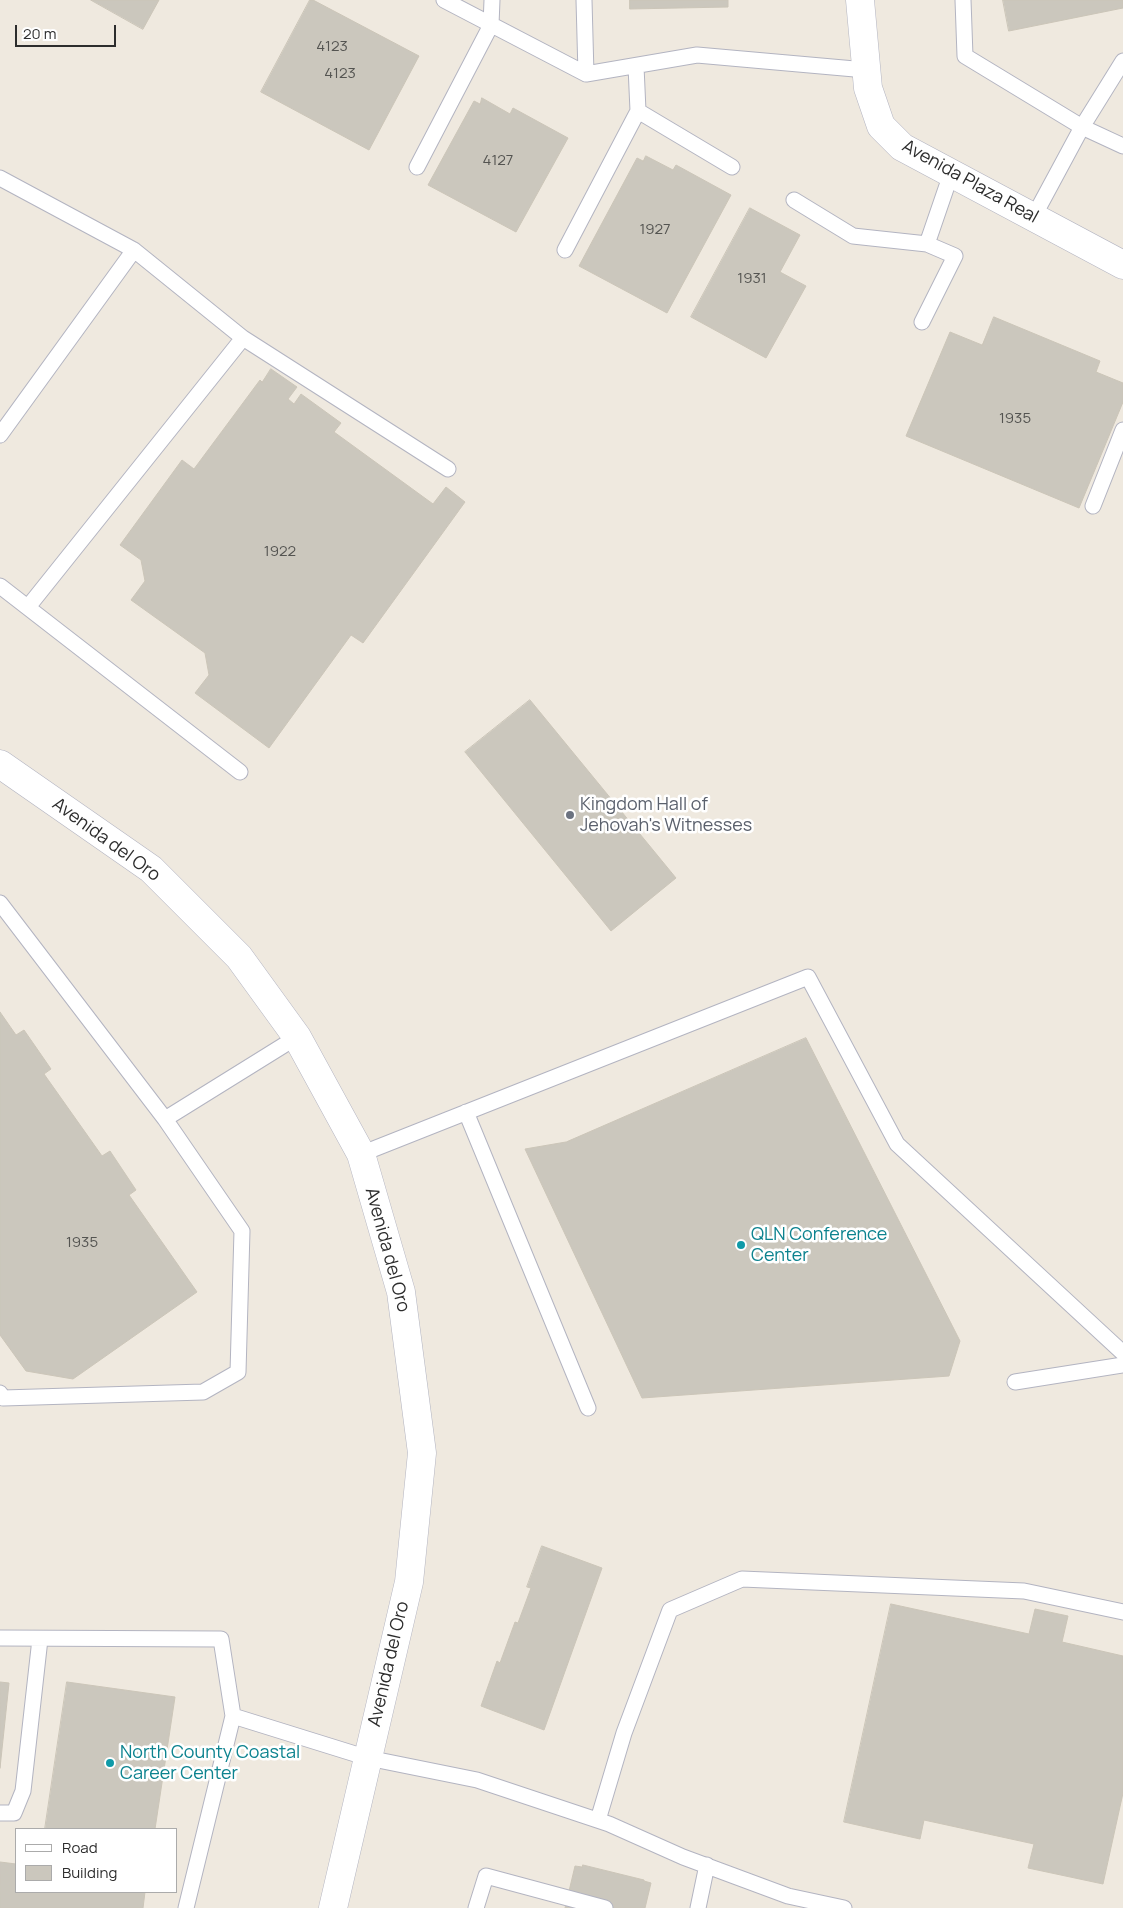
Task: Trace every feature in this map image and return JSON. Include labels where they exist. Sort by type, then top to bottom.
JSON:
[{"type":"street","name":"Avenida Plaza Real","points":[[860,0],[868,88],[881,126],[902,147],[1123,266]]},
{"type":"street","name":"Avenida del Oro","points":[[0,764],[151,869],[239,956],[297,1037],[361,1154],[401,1292],[422,1453],[408,1582],[333,1908]]},
{"type":"lane","points":[[444,0],[586,74],[697,55],[866,70]]},
{"type":"lane","points":[[418,167],[491,25],[492,0]]},
{"type":"lane","points":[[584,0],[586,74]]},
{"type":"lane","points":[[963,0],[965,56],[1082,127],[1123,146]]},
{"type":"lane","points":[[1033,218],[1082,127],[1123,61]]},
{"type":"lane","points":[[565,250],[638,111],[636,66]]},
{"type":"lane","points":[[638,111],[732,166]]},
{"type":"lane","points":[[927,244],[951,174]]},
{"type":"lane","points":[[0,178],[134,250],[243,338],[448,468]]},
{"type":"lane","points":[[794,200],[853,236],[927,244],[956,256],[922,322]]},
{"type":"lane","points":[[0,435],[134,250]]},
{"type":"lane","points":[[28,607],[243,338]]},
{"type":"lane","points":[[1093,506],[1123,430]]},
{"type":"lane","points":[[0,586],[240,772]]},
{"type":"lane","points":[[0,903],[165,1119],[242,1231],[238,1372],[203,1392],[3,1398],[0,1393]]},
{"type":"lane","points":[[361,1154],[808,977],[897,1144],[1123,1353]]},
{"type":"lane","points":[[165,1119],[297,1037]]},
{"type":"lane","points":[[466,1112],[588,1408]]},
{"type":"lane","points":[[1014,1382],[1123,1365]]},
{"type":"lane","points":[[598,1820],[624,1733],[670,1610],[742,1579],[1024,1591],[1123,1612]]},
{"type":"lane","points":[[0,1638],[221,1639],[233,1716],[186,1908]]},
{"type":"lane","points":[[0,1813],[14,1813],[23,1791],[40,1638]]},
{"type":"lane","points":[[233,1716],[368,1758],[477,1780],[598,1820],[682,1856],[788,1896],[844,1908]]},
{"type":"lane","points":[[698,1908],[707,1865]]},
{"type":"lane","points":[[476,1908],[486,1876],[605,1908]]},
{"type":"building","points":[[91,0],[159,0],[143,29]]},
{"type":"building","points":[[310,0],[419,56],[369,150],[261,92]]},
{"type":"building","points":[[630,0],[728,0],[728,7],[630,9]]},
{"type":"building","points":[[1003,0],[1123,0],[1123,8],[1009,31]]},
{"type":"building","points":[[482,98],[510,114],[513,108],[568,138],[516,232],[428,185],[474,101],[480,104]]},
{"type":"building","points":[[646,156],[673,170],[676,165],[731,195],[667,313],[579,266],[637,158],[643,161]]},
{"type":"building","points":[[750,208],[800,235],[780,272],[806,286],[766,358],[691,317]]},
{"type":"building","points":[[994,317],[1100,361],[1096,372],[1123,383],[1123,402],[1079,508],[906,436],[950,332],[982,345]]},
{"type":"building","points":[[271,369],[297,387],[288,399],[294,404],[301,394],[341,423],[334,432],[433,504],[446,487],[465,502],[363,643],[351,635],[269,748],[195,693],[209,675],[205,653],[131,600],[145,581],[141,560],[120,545],[182,460],[194,469],[260,380],[262,382]]},
{"type":"building","name":"Kingdom Hall of Jehovah's Witnesses","points":[[530,700],[676,878],[611,931],[465,752]]},
{"type":"building","points":[[0,1012],[16,1035],[24,1030],[51,1069],[44,1074],[102,1156],[110,1151],[136,1190],[129,1195],[197,1292],[73,1379],[26,1371],[0,1335]]},
{"type":"building","name":"QLN Conference Center","points":[[806,1038],[960,1341],[949,1376],[642,1398],[525,1149],[566,1142]]},
{"type":"building","points":[[542,1546],[602,1568],[544,1730],[481,1706],[497,1661],[500,1663],[515,1622],[518,1623],[531,1588],[527,1587]]},
{"type":"building","points":[[891,1604],[1029,1634],[1035,1609],[1068,1616],[1062,1642],[1123,1656],[1123,1793],[1103,1884],[1028,1868],[1034,1844],[924,1820],[920,1839],[844,1822]]},
{"type":"building","points":[[0,1682],[9,1683],[0,1768]]},
{"type":"building","name":"North County Coastal Career Center","points":[[67,1682],[175,1697],[155,1828],[45,1828]]},
{"type":"building","points":[[0,1862],[15,1864],[15,1893],[145,1893],[143,1908],[0,1908]]},
{"type":"building","points":[[583,1865],[651,1883],[645,1908],[565,1908],[575,1866],[582,1867]]},
{"type":"place","name":"Kingdom Hall of Jehovah's Witnesses","points":[[570,815]]},
{"type":"place","name":"QLN Conference Center","points":[[741,1245]]},
{"type":"place","name":"North County Coastal Career Center","points":[[110,1763]]}]
